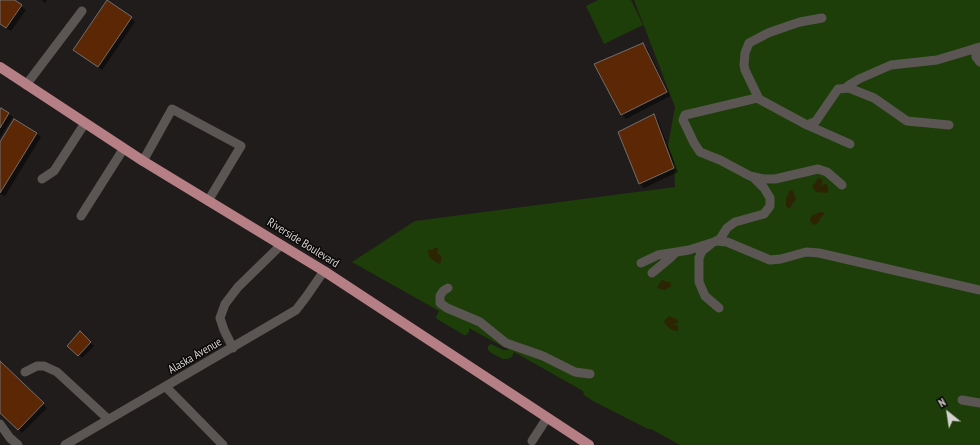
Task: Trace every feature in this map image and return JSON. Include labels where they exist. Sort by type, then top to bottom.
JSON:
[{"type":"main road","name":"Riverside Boulevard","points":[[0,67],[143,161],[324,271],[589,445]]},
{"type":"street","points":[[26,85],[82,11]]},
{"type":"street","points":[[822,18],[785,27],[768,33],[749,43],[745,53],[745,70],[759,99],[807,125],[850,144]]},
{"type":"street","points":[[846,88],[854,82],[891,65],[937,60],[978,47],[976,57],[980,62]]},
{"type":"street","points":[[807,125],[816,121],[838,89],[846,88],[874,98],[907,121],[949,125]]},
{"type":"street","points":[[759,99],[685,115],[684,120],[700,152],[720,160],[753,177],[775,179],[818,169],[827,172],[842,185]]},
{"type":"street","points":[[143,161],[172,109],[241,146],[208,201]]},
{"type":"street","points":[[42,179],[54,171],[85,123]]},
{"type":"street","points":[[81,216],[124,148]]},
{"type":"street","points":[[719,308],[705,296],[698,282],[699,258],[702,251],[720,239],[727,228],[735,222],[758,216],[768,210],[770,202],[769,194],[753,177]]},
{"type":"street","points":[[641,263],[658,255],[689,250],[715,242],[727,242],[770,260],[781,259],[806,252],[815,252],[980,290]]},
{"type":"street","points":[[232,348],[220,318],[225,304],[238,287],[281,245]]},
{"type":"street","points":[[652,272],[676,252]]},
{"type":"street","name":"Alaska Avenue","points":[[65,445],[296,310],[324,271]]},
{"type":"street","points":[[448,288],[443,291],[440,296],[440,303],[447,308],[480,322],[506,343],[542,356],[575,372],[590,374]]},
{"type":"street","points":[[25,372],[37,366],[44,366],[56,372],[108,419]]},
{"type":"street","points":[[166,387],[219,444]]},
{"type":"street","points":[[962,400],[980,403]]},
{"type":"street","points":[[532,441],[547,418]]},
{"type":"street","points":[[0,424],[10,438],[18,445]]},
{"type":"green space","points":[[598,0],[631,0],[643,25],[604,44],[586,6]]},
{"type":"green space","points":[[634,0],[980,0],[980,445],[680,445],[593,401],[584,395],[583,391],[514,352],[512,357],[507,359],[503,359],[493,354],[488,350],[488,346],[491,344],[503,350],[509,350],[469,328],[469,332],[464,335],[437,319],[436,317],[439,311],[352,262],[415,221],[675,187],[674,162],[668,146],[675,107]]},
{"type":"sand","points":[[819,178],[823,180],[821,185],[826,184],[828,186],[827,193],[816,192],[813,188],[812,185],[815,184]]},
{"type":"sand","points":[[790,190],[793,191],[796,199],[789,209],[786,206],[786,198]]},
{"type":"sand","points":[[823,212],[824,215],[818,223],[813,225],[810,221],[811,216]]},
{"type":"sand","points":[[438,248],[437,253],[441,256],[441,262],[439,264],[430,258],[428,252],[429,249],[432,250]]},
{"type":"sand","points":[[662,280],[671,283],[671,286],[665,290],[659,289],[657,287]]},
{"type":"sand","points":[[669,316],[678,320],[678,323],[673,324],[678,326],[678,331],[672,330],[665,324],[664,321]]},
{"type":"building","points":[[0,0],[15,0],[22,5],[6,28],[0,24]]},
{"type":"building","points":[[107,0],[132,17],[98,67],[73,50]]},
{"type":"building","points":[[643,43],[667,92],[621,115],[594,64]]},
{"type":"building","points":[[1,108],[9,113],[0,128],[0,110]]},
{"type":"building","points":[[654,114],[674,168],[639,184],[618,132]]},
{"type":"building","points":[[14,119],[37,133],[0,193],[0,142]]},
{"type":"building","points":[[80,331],[91,342],[78,356],[67,346]]},
{"type":"building","points":[[0,361],[44,403],[18,430],[0,413]]}]
